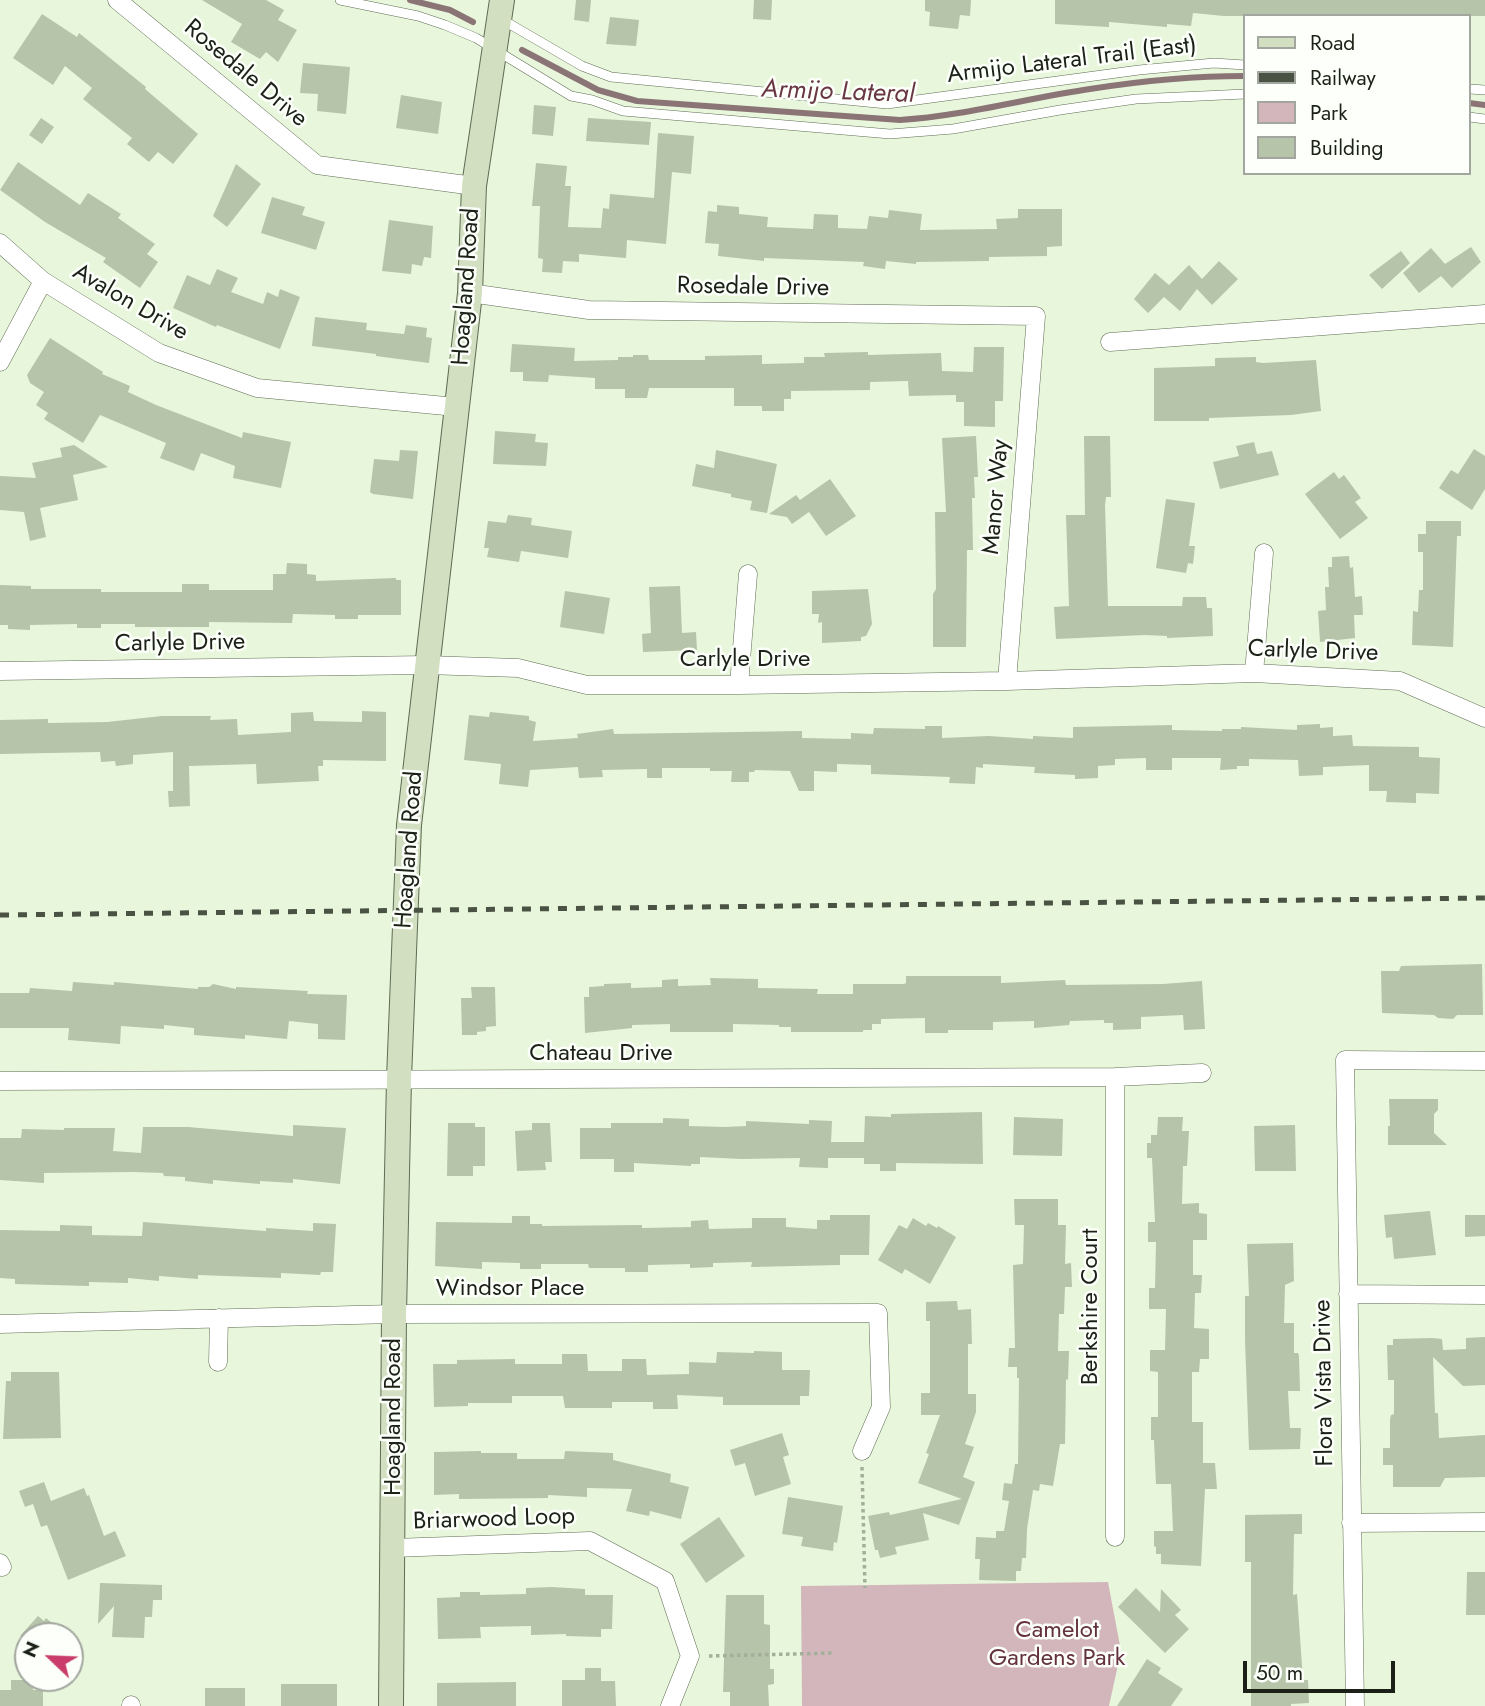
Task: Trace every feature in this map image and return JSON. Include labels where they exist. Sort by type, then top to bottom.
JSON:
[{"type":"street","name":"Rosedale Drive","points":[[117,0],[317,165],[474,186]]},
{"type":"street","name":"Hoagland Road","points":[[391,1706],[394,1314],[399,1079],[409,825],[470,293],[474,186],[501,9]]},
{"type":"street","name":"Avalon Drive","points":[[0,243],[43,281],[159,353],[257,388],[456,407]]},
{"type":"street","points":[[0,362],[43,281]]},
{"type":"street","name":"Rosedale Drive","points":[[470,293],[589,310],[1036,316]]},
{"type":"street","points":[[1110,342],[1485,314]]},
{"type":"street","name":"Manor Way","points":[[1007,681],[1036,316]]},
{"type":"street","points":[[1254,673],[1264,553]]},
{"type":"street","points":[[739,685],[748,573]]},
{"type":"street","name":"Carlyle Drive","points":[[0,671],[426,665],[518,668],[587,685],[1007,681],[1254,673],[1400,681],[1485,718]]},
{"type":"street","name":"Flora Vista Drive","points":[[1355,1706],[1345,1060],[1485,1061]]},
{"type":"street","name":"Chateau Drive","points":[[0,1080],[1115,1077],[1202,1073]]},
{"type":"street","name":"Berkshire Court","points":[[1115,1077],[1115,1537]]},
{"type":"street","points":[[1348,1294],[1485,1295]]},
{"type":"street","name":"Windsor Place","points":[[0,1324],[394,1314],[878,1313],[881,1407],[862,1451]]},
{"type":"street","points":[[218,1362],[219,1318]]},
{"type":"street","points":[[1351,1523],[1485,1522]]},
{"type":"street","name":"Briarwood Loop","points":[[393,1548],[590,1541],[665,1581],[690,1656]]},
{"type":"street","points":[[670,1706],[690,1656]]},
{"type":"lane","points":[[340,0],[446,25],[476,38],[571,96],[623,111],[890,135],[953,129],[1136,99],[1244,94]]},
{"type":"lane","name":"Armijo Lateral Trail (East)","points":[[501,9],[582,66],[611,77],[887,104],[1139,70],[1214,63],[1244,65]]},
{"type":"path","points":[[862,1451],[865,1588]]},
{"type":"path","points":[[690,1656],[833,1653]]},
{"type":"green space","name":"Camelot Gardens Park","points":[[1108,1582],[1121,1651],[1109,1706],[802,1706],[801,1586]]},
{"type":"building","points":[[202,0],[266,0],[284,10],[278,20],[297,30],[278,62],[266,52],[260,59],[231,42],[242,24]]},
{"type":"building","points":[[576,0],[591,0],[589,22],[574,20]]},
{"type":"building","points":[[754,0],[772,0],[771,20],[753,19]]},
{"type":"building","points":[[925,0],[971,0],[970,16],[960,15],[958,29],[929,26],[930,12],[925,11]]},
{"type":"building","points":[[1055,0],[1485,0],[1485,16],[1224,16],[1193,13],[1191,26],[1167,24],[1167,27],[1109,22],[1109,27],[1055,24]]},
{"type":"building","points":[[42,14],[77,37],[79,33],[146,87],[145,89],[198,134],[173,164],[158,152],[149,162],[127,144],[132,138],[83,99],[92,88],[65,66],[53,85],[13,58]]},
{"type":"building","points":[[610,17],[639,20],[636,46],[606,44]]},
{"type":"building","points":[[303,63],[350,67],[346,114],[317,111],[318,94],[300,93]]},
{"type":"building","points":[[401,95],[442,102],[438,134],[396,128]]},
{"type":"building","points":[[534,105],[556,107],[553,136],[532,134]]},
{"type":"building","points":[[41,118],[54,127],[42,144],[29,135]]},
{"type":"building","points":[[588,118],[651,122],[649,145],[586,141]]},
{"type":"building","points":[[658,133],[694,136],[691,174],[672,172],[666,244],[627,240],[626,258],[579,254],[579,262],[563,261],[562,273],[542,272],[543,259],[538,258],[540,206],[532,206],[536,163],[567,166],[565,186],[571,186],[568,227],[601,228],[603,208],[609,209],[610,194],[654,198]]},
{"type":"building","points":[[18,162],[80,205],[88,193],[121,214],[118,218],[155,244],[147,254],[158,262],[140,288],[103,262],[106,258],[45,222],[0,190]]},
{"type":"building","points":[[236,164],[261,184],[227,227],[213,216]]},
{"type":"building","points":[[272,197],[305,207],[302,215],[325,222],[316,250],[261,233]]},
{"type":"building","points":[[717,205],[739,207],[739,214],[768,217],[767,227],[813,229],[814,214],[838,215],[838,228],[867,229],[869,216],[888,218],[889,210],[922,214],[920,230],[997,229],[996,219],[1018,218],[1018,209],[1062,209],[1062,246],[1047,247],[1047,256],[989,257],[989,261],[916,264],[886,261],[885,269],[863,266],[864,262],[764,258],[764,261],[718,256],[719,244],[705,243],[708,211],[717,212]]},
{"type":"building","points":[[389,220],[433,226],[431,258],[424,257],[422,266],[412,264],[411,274],[382,271]]},
{"type":"building","points":[[1471,247],[1481,262],[1452,288],[1441,276],[1419,293],[1403,273],[1431,248],[1445,264]]},
{"type":"building","points":[[1401,251],[1410,263],[1382,289],[1369,275]]},
{"type":"building","points":[[1219,261],[1238,279],[1212,305],[1197,289],[1180,311],[1164,297],[1148,313],[1134,299],[1155,273],[1169,285],[1189,265],[1202,279]]},
{"type":"building","points":[[217,269],[238,278],[231,292],[263,304],[267,292],[278,297],[280,289],[300,297],[280,349],[217,325],[216,327],[173,308],[187,275],[210,285]]},
{"type":"building","points":[[315,317],[367,323],[366,330],[404,334],[406,325],[427,328],[426,337],[432,338],[429,363],[312,346]]},
{"type":"building","points":[[50,338],[103,372],[102,374],[130,386],[128,392],[156,405],[242,438],[243,432],[291,442],[281,488],[233,478],[235,466],[201,453],[194,471],[160,458],[166,443],[100,415],[83,443],[44,419],[48,413],[36,405],[44,392],[30,383],[27,375]]},
{"type":"building","points":[[512,344],[575,348],[574,361],[618,360],[618,357],[633,355],[648,355],[649,360],[705,360],[705,356],[762,355],[762,364],[804,363],[804,357],[825,357],[824,353],[941,353],[942,371],[973,372],[974,347],[1004,347],[1003,401],[995,401],[995,427],[964,426],[964,402],[956,402],[956,395],[909,396],[908,381],[870,382],[870,390],[791,391],[791,399],[784,399],[784,411],[762,411],[762,406],[734,406],[734,388],[649,388],[647,398],[625,398],[625,389],[595,389],[595,378],[549,375],[548,382],[523,381],[523,372],[510,372]]},
{"type":"building","points":[[1256,357],[1256,362],[1263,363],[1316,360],[1321,411],[1291,415],[1209,418],[1209,421],[1154,421],[1154,368],[1215,366],[1215,358]]},
{"type":"building","points":[[495,431],[536,434],[535,442],[548,443],[546,466],[493,464]]},
{"type":"building","points":[[976,436],[978,477],[974,477],[975,498],[972,498],[973,550],[967,550],[966,647],[933,647],[933,594],[936,589],[935,512],[946,512],[942,438]]},
{"type":"building","points":[[1084,436],[1110,436],[1111,497],[1106,497],[1105,505],[1108,606],[1182,606],[1183,597],[1206,597],[1207,608],[1212,608],[1213,636],[1167,638],[1145,635],[1056,639],[1054,607],[1069,606],[1066,515],[1085,515]]},
{"type":"building","points":[[1254,442],[1257,454],[1272,451],[1279,475],[1220,489],[1213,462],[1239,456],[1236,446]]},
{"type":"building","points":[[74,445],[108,467],[73,475],[78,500],[40,508],[46,537],[30,541],[24,512],[0,510],[0,476],[36,478],[32,463],[62,457],[60,448]]},
{"type":"building","points":[[1474,449],[1485,456],[1485,489],[1472,510],[1439,488],[1451,470],[1458,474]]},
{"type":"building","points":[[400,450],[418,451],[413,499],[373,494],[370,492],[374,459],[399,461]]},
{"type":"building","points":[[716,450],[777,464],[767,513],[750,510],[752,501],[692,486],[696,464],[714,468]]},
{"type":"building","points":[[1334,472],[1339,479],[1344,475],[1361,498],[1355,502],[1368,518],[1340,539],[1305,494]]},
{"type":"building","points":[[830,479],[856,516],[826,536],[809,512],[792,524],[787,517],[769,514],[796,495],[800,500]]},
{"type":"building","points":[[1166,499],[1195,503],[1189,546],[1195,546],[1193,564],[1188,563],[1186,573],[1156,568]]},
{"type":"building","points":[[508,515],[532,518],[531,525],[572,531],[568,558],[521,551],[519,562],[487,557],[489,548],[484,548],[488,521],[506,523]]},
{"type":"building","points":[[1426,521],[1461,521],[1461,536],[1457,536],[1453,647],[1412,645],[1413,611],[1418,612],[1419,590],[1423,590],[1423,552],[1418,552],[1418,534],[1426,534]]},
{"type":"building","points":[[1349,556],[1350,568],[1353,567],[1355,597],[1362,596],[1363,615],[1354,615],[1355,638],[1320,642],[1318,611],[1326,610],[1328,567],[1332,567],[1332,557]]},
{"type":"building","points":[[287,563],[307,564],[307,574],[316,575],[316,581],[401,580],[401,615],[358,615],[358,619],[335,619],[335,615],[293,614],[292,623],[209,622],[209,627],[101,624],[101,628],[77,628],[77,624],[30,625],[30,630],[8,629],[8,625],[0,625],[0,585],[31,586],[31,589],[101,589],[101,592],[182,592],[182,584],[209,584],[209,590],[273,590],[273,574],[286,574]]},
{"type":"building","points":[[680,586],[682,633],[696,632],[697,650],[643,652],[642,634],[651,633],[649,587]]},
{"type":"building","points":[[868,589],[872,624],[866,636],[861,637],[861,641],[822,643],[822,622],[818,623],[819,614],[812,614],[812,591]]},
{"type":"building","points":[[565,591],[610,598],[604,634],[560,627]]},
{"type":"building","points":[[362,711],[386,712],[386,761],[323,760],[323,766],[318,766],[319,781],[257,784],[256,764],[189,766],[190,806],[169,807],[168,791],[173,791],[173,752],[133,755],[133,764],[116,766],[115,761],[101,762],[100,752],[0,754],[0,720],[48,719],[48,723],[107,722],[162,716],[211,716],[210,720],[237,719],[238,735],[291,732],[291,713],[313,712],[314,721],[362,722]]},
{"type":"building","points":[[490,712],[529,716],[529,720],[536,722],[533,741],[578,738],[577,734],[613,729],[614,734],[802,731],[802,738],[851,739],[851,733],[873,734],[874,728],[925,729],[925,726],[942,726],[942,738],[989,736],[1033,739],[1033,736],[1073,738],[1073,727],[1172,725],[1172,730],[1222,731],[1241,727],[1297,730],[1297,725],[1320,724],[1320,728],[1333,727],[1333,736],[1352,735],[1353,746],[1419,747],[1419,757],[1440,758],[1439,794],[1416,793],[1416,803],[1386,802],[1387,791],[1369,791],[1369,765],[1323,767],[1323,775],[1299,776],[1298,760],[1249,759],[1249,766],[1220,770],[1221,758],[1172,758],[1172,770],[1146,770],[1146,758],[1115,759],[1115,765],[1098,766],[1098,778],[1075,779],[1075,775],[1034,773],[1035,767],[983,764],[983,768],[976,767],[975,784],[949,783],[950,777],[871,774],[871,765],[837,764],[837,772],[814,771],[814,791],[799,791],[790,771],[755,770],[749,772],[749,782],[731,782],[732,771],[710,771],[710,768],[662,768],[662,778],[647,778],[647,769],[602,770],[603,777],[579,778],[578,767],[530,770],[528,787],[499,784],[501,764],[464,760],[469,715],[489,717]]},
{"type":"building","points":[[1482,964],[1483,1015],[1457,1015],[1453,1019],[1438,1018],[1434,1015],[1382,1013],[1381,971],[1399,971],[1401,966]]},
{"type":"building","points":[[906,976],[1001,976],[1001,983],[1065,980],[1066,985],[1202,981],[1205,1029],[1184,1030],[1183,1015],[1141,1017],[1141,1029],[1113,1030],[1113,1023],[1104,1023],[1104,1020],[1070,1021],[1069,1025],[1034,1028],[1034,1021],[993,1022],[993,1030],[925,1033],[925,1018],[881,1019],[881,1024],[872,1024],[872,1030],[863,1032],[791,1032],[791,1027],[779,1025],[733,1024],[733,1032],[670,1032],[670,1024],[632,1025],[632,1028],[585,1033],[584,997],[589,997],[589,987],[604,984],[631,983],[631,988],[662,987],[662,980],[678,979],[678,986],[711,985],[710,978],[758,979],[758,988],[818,989],[817,994],[853,994],[853,984],[904,984]]},
{"type":"building","points":[[73,982],[114,985],[114,982],[198,989],[213,984],[236,989],[347,995],[345,1040],[318,1039],[318,1024],[289,1021],[287,1039],[245,1035],[245,1039],[194,1035],[194,1028],[164,1025],[164,1029],[121,1026],[120,1044],[68,1040],[69,1028],[0,1028],[0,993],[29,993],[30,988],[72,991]]},
{"type":"building","points":[[471,987],[495,987],[496,1026],[486,1027],[486,1031],[477,1032],[477,1035],[462,1035],[461,998],[472,998]]},
{"type":"building","points":[[1389,1099],[1438,1099],[1438,1110],[1434,1114],[1434,1133],[1447,1145],[1388,1145]]},
{"type":"building","points":[[982,1112],[983,1164],[896,1163],[896,1171],[880,1171],[880,1164],[864,1164],[864,1158],[828,1158],[828,1168],[799,1167],[800,1158],[700,1157],[700,1164],[691,1166],[634,1163],[634,1172],[614,1172],[614,1159],[580,1159],[580,1128],[611,1128],[611,1123],[663,1123],[663,1118],[689,1119],[689,1126],[725,1127],[746,1126],[746,1121],[809,1124],[809,1120],[832,1121],[831,1142],[864,1142],[865,1116]]},
{"type":"building","points":[[1014,1117],[1063,1119],[1062,1156],[1013,1155]]},
{"type":"building","points":[[1158,1117],[1183,1117],[1182,1131],[1189,1131],[1187,1166],[1183,1166],[1182,1204],[1199,1203],[1199,1213],[1207,1214],[1207,1240],[1193,1240],[1193,1275],[1202,1275],[1201,1293],[1195,1293],[1194,1328],[1209,1329],[1209,1359],[1200,1359],[1199,1372],[1192,1372],[1192,1422],[1203,1422],[1203,1463],[1215,1463],[1217,1489],[1205,1489],[1201,1566],[1161,1564],[1161,1554],[1156,1554],[1154,1546],[1154,1531],[1173,1531],[1171,1484],[1156,1484],[1154,1440],[1151,1440],[1151,1417],[1158,1417],[1158,1372],[1150,1371],[1150,1350],[1165,1350],[1166,1309],[1149,1309],[1149,1288],[1155,1288],[1156,1242],[1148,1242],[1148,1222],[1155,1222],[1152,1158],[1147,1158],[1147,1143],[1151,1143],[1151,1135],[1157,1135]]},
{"type":"building","points":[[448,1123],[475,1123],[475,1127],[485,1127],[485,1166],[473,1166],[473,1176],[447,1176]]},
{"type":"building","points":[[532,1123],[550,1123],[552,1162],[545,1162],[546,1170],[517,1171],[515,1131],[532,1130]]},
{"type":"building","points":[[293,1125],[346,1128],[340,1184],[293,1179],[293,1183],[260,1181],[260,1184],[213,1180],[213,1184],[185,1181],[185,1177],[164,1176],[163,1173],[133,1172],[44,1173],[44,1183],[0,1180],[0,1138],[21,1138],[22,1129],[115,1128],[113,1151],[141,1153],[143,1127],[188,1127],[293,1136]]},
{"type":"building","points":[[1295,1125],[1296,1171],[1255,1171],[1254,1126]]},
{"type":"building","points":[[1014,1199],[1058,1199],[1058,1225],[1066,1225],[1065,1264],[1071,1263],[1072,1287],[1065,1287],[1064,1314],[1059,1314],[1058,1351],[1069,1351],[1065,1444],[1060,1444],[1053,1486],[1040,1484],[1039,1491],[1033,1490],[1026,1558],[1022,1558],[1021,1571],[1016,1571],[1016,1581],[979,1580],[980,1559],[975,1559],[976,1537],[996,1538],[996,1531],[1004,1531],[1009,1501],[1002,1500],[1004,1483],[1012,1484],[1015,1464],[1018,1464],[1019,1378],[1017,1367],[1008,1367],[1009,1348],[1015,1348],[1013,1265],[1023,1264],[1024,1225],[1015,1225]]},
{"type":"building","points":[[1430,1211],[1436,1255],[1394,1259],[1392,1237],[1386,1238],[1384,1215]]},
{"type":"building","points":[[830,1215],[870,1215],[869,1255],[840,1255],[840,1265],[751,1267],[752,1262],[713,1263],[713,1267],[690,1268],[690,1264],[648,1265],[648,1272],[625,1272],[625,1268],[589,1268],[588,1264],[541,1264],[541,1269],[520,1269],[520,1263],[482,1262],[482,1269],[435,1266],[436,1222],[512,1223],[512,1216],[530,1216],[530,1224],[542,1226],[642,1225],[642,1228],[691,1227],[691,1221],[708,1220],[709,1229],[752,1228],[752,1218],[786,1218],[786,1227],[817,1229],[817,1220],[830,1220]]},
{"type":"building","points":[[1465,1215],[1485,1215],[1485,1236],[1465,1237]]},
{"type":"building","points":[[913,1218],[926,1226],[928,1223],[937,1228],[938,1226],[956,1237],[930,1284],[905,1269],[902,1274],[878,1260],[899,1225],[907,1229]]},
{"type":"building","points":[[143,1222],[266,1231],[266,1228],[313,1231],[313,1223],[336,1224],[333,1272],[321,1272],[320,1275],[281,1273],[281,1278],[198,1275],[198,1279],[159,1276],[159,1281],[128,1278],[128,1283],[89,1282],[89,1286],[15,1284],[15,1279],[0,1278],[0,1230],[60,1231],[60,1225],[92,1226],[92,1235],[142,1236]]},
{"type":"building","points":[[1293,1243],[1294,1281],[1285,1285],[1284,1323],[1294,1323],[1294,1353],[1299,1356],[1300,1391],[1288,1391],[1290,1428],[1301,1428],[1300,1449],[1249,1450],[1245,1340],[1245,1296],[1249,1296],[1247,1244]]},
{"type":"building","points":[[957,1301],[958,1310],[971,1309],[972,1344],[968,1344],[968,1394],[976,1394],[976,1412],[965,1444],[974,1447],[963,1477],[975,1482],[959,1525],[923,1513],[929,1540],[895,1547],[897,1554],[880,1558],[878,1550],[875,1550],[868,1516],[889,1512],[890,1515],[962,1499],[918,1483],[940,1415],[921,1415],[921,1393],[930,1393],[930,1321],[926,1321],[926,1302]]},
{"type":"building","points":[[1485,1337],[1485,1385],[1463,1386],[1433,1357],[1435,1413],[1438,1413],[1439,1438],[1485,1435],[1485,1477],[1445,1478],[1440,1487],[1393,1487],[1393,1465],[1383,1465],[1383,1448],[1390,1448],[1390,1419],[1394,1414],[1394,1380],[1388,1380],[1387,1345],[1393,1345],[1393,1339],[1432,1338],[1442,1339],[1443,1350],[1466,1349],[1466,1338]]},
{"type":"building","points":[[717,1352],[782,1352],[782,1370],[810,1370],[809,1396],[800,1396],[800,1405],[723,1405],[723,1397],[677,1395],[678,1409],[653,1409],[653,1402],[612,1402],[612,1408],[565,1408],[563,1396],[512,1396],[512,1403],[468,1403],[468,1406],[434,1407],[433,1364],[457,1364],[457,1360],[515,1359],[515,1364],[562,1364],[562,1354],[587,1354],[588,1371],[622,1371],[622,1359],[646,1359],[647,1375],[689,1374],[689,1362],[716,1363]]},
{"type":"building","points":[[11,1372],[59,1372],[61,1438],[3,1439],[6,1381],[11,1381]]},
{"type":"building","points":[[782,1433],[789,1455],[783,1457],[791,1484],[755,1496],[745,1463],[735,1466],[730,1450]]},
{"type":"building","points":[[565,1451],[613,1453],[613,1460],[671,1474],[670,1482],[689,1487],[681,1519],[650,1511],[649,1516],[626,1511],[632,1489],[587,1488],[587,1497],[548,1495],[548,1498],[459,1499],[459,1494],[434,1495],[434,1452],[517,1453],[517,1459],[564,1459]]},
{"type":"building","points":[[44,1482],[51,1501],[84,1488],[104,1536],[115,1531],[126,1556],[68,1580],[47,1525],[41,1527],[33,1504],[25,1507],[19,1491]]},
{"type":"building","points":[[788,1497],[843,1506],[837,1543],[834,1542],[833,1551],[801,1546],[803,1537],[782,1534]]},
{"type":"building","points":[[1302,1514],[1302,1534],[1294,1534],[1293,1595],[1297,1594],[1303,1680],[1308,1680],[1309,1703],[1251,1706],[1251,1562],[1245,1562],[1245,1515]]},
{"type":"building","points":[[719,1517],[745,1556],[706,1583],[680,1544]]},
{"type":"building","points":[[1467,1572],[1485,1572],[1485,1615],[1466,1615]]},
{"type":"building","points":[[100,1583],[162,1585],[162,1600],[153,1600],[152,1617],[145,1617],[144,1638],[112,1637],[114,1606],[98,1624]]},
{"type":"building","points":[[526,1588],[585,1589],[585,1595],[613,1595],[612,1629],[601,1629],[601,1637],[531,1635],[531,1626],[480,1627],[481,1638],[438,1639],[437,1598],[460,1597],[460,1592],[480,1592],[480,1595],[526,1594]]},
{"type":"building","points":[[1136,1588],[1160,1612],[1161,1589],[1181,1610],[1175,1615],[1189,1629],[1165,1653],[1118,1607]]},
{"type":"building","points":[[726,1595],[764,1595],[764,1624],[770,1625],[770,1669],[774,1669],[774,1684],[768,1685],[769,1706],[730,1706],[730,1692],[723,1692]]},
{"type":"building","points":[[38,1616],[51,1622],[33,1622]]},
{"type":"building","points":[[1147,1659],[1161,1668],[1158,1673],[1183,1689],[1171,1706],[1117,1706]]},
{"type":"building","points":[[585,1668],[601,1668],[601,1681],[615,1681],[616,1706],[562,1706],[562,1680],[585,1680]]},
{"type":"building","points":[[11,1680],[14,1680],[14,1692],[43,1692],[43,1706],[0,1706],[0,1690],[11,1690]]},
{"type":"building","points":[[516,1682],[516,1706],[437,1706],[437,1683]]},
{"type":"building","points":[[281,1684],[337,1684],[337,1706],[281,1706]]},
{"type":"building","points":[[205,1688],[245,1688],[245,1706],[205,1706]]},
{"type":"waterway","name":"Armijo Lateral","points":[[410,0],[450,10],[473,22]]},
{"type":"waterway","name":"Armijo Lateral","points":[[522,50],[598,90],[637,101],[900,120],[948,115],[1129,84],[1244,76]]},
{"type":"waterway","name":"Armijo Lateral","points":[[1471,103],[1485,105]]},
{"type":"railway","points":[[0,915],[1485,898]]}]
